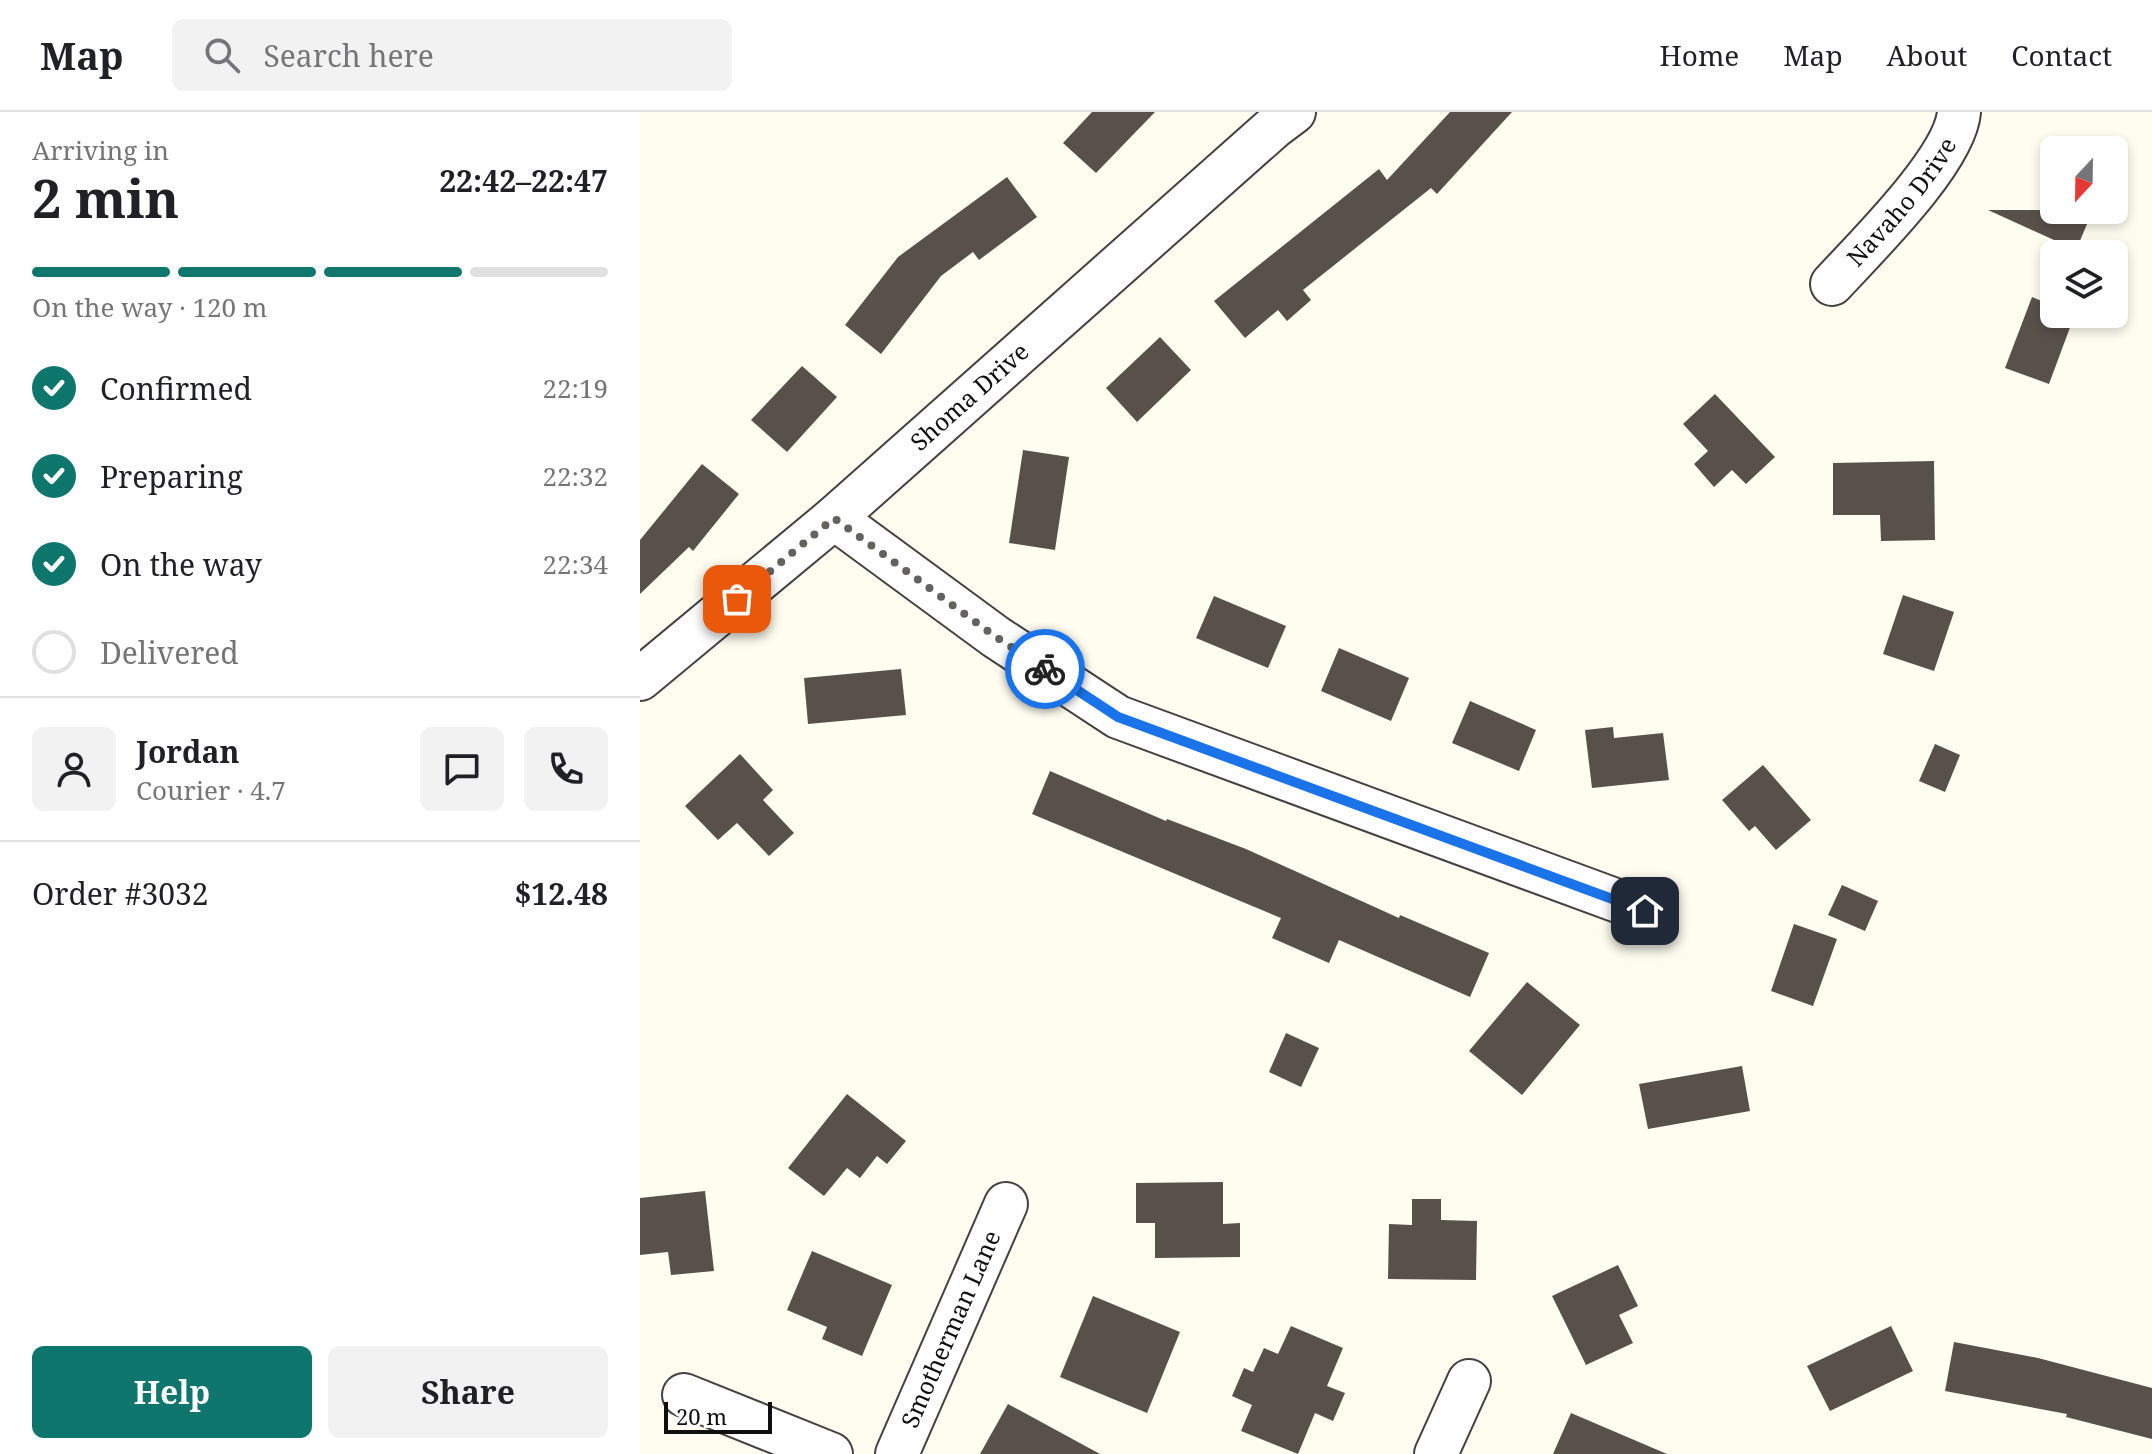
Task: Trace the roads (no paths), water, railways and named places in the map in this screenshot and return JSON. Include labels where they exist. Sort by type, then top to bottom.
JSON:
[{"type":"street","name":"Navaho Drive","points":[[1832,284],[1887,224],[1941,157],[1957,128],[1959,112]]},
{"type":"street","name":"Shoma Drive","points":[[640,679],[834,518],[1277,117]]},
{"type":"street","points":[[834,518],[996,637],[1118,717],[1645,911]]},
{"type":"street","name":"Smotherman Lane","points":[[897,1454],[1006,1204]]},
{"type":"street","points":[[1436,1454],[1469,1381]]},
{"type":"street","points":[[684,1395],[831,1454]]}]
